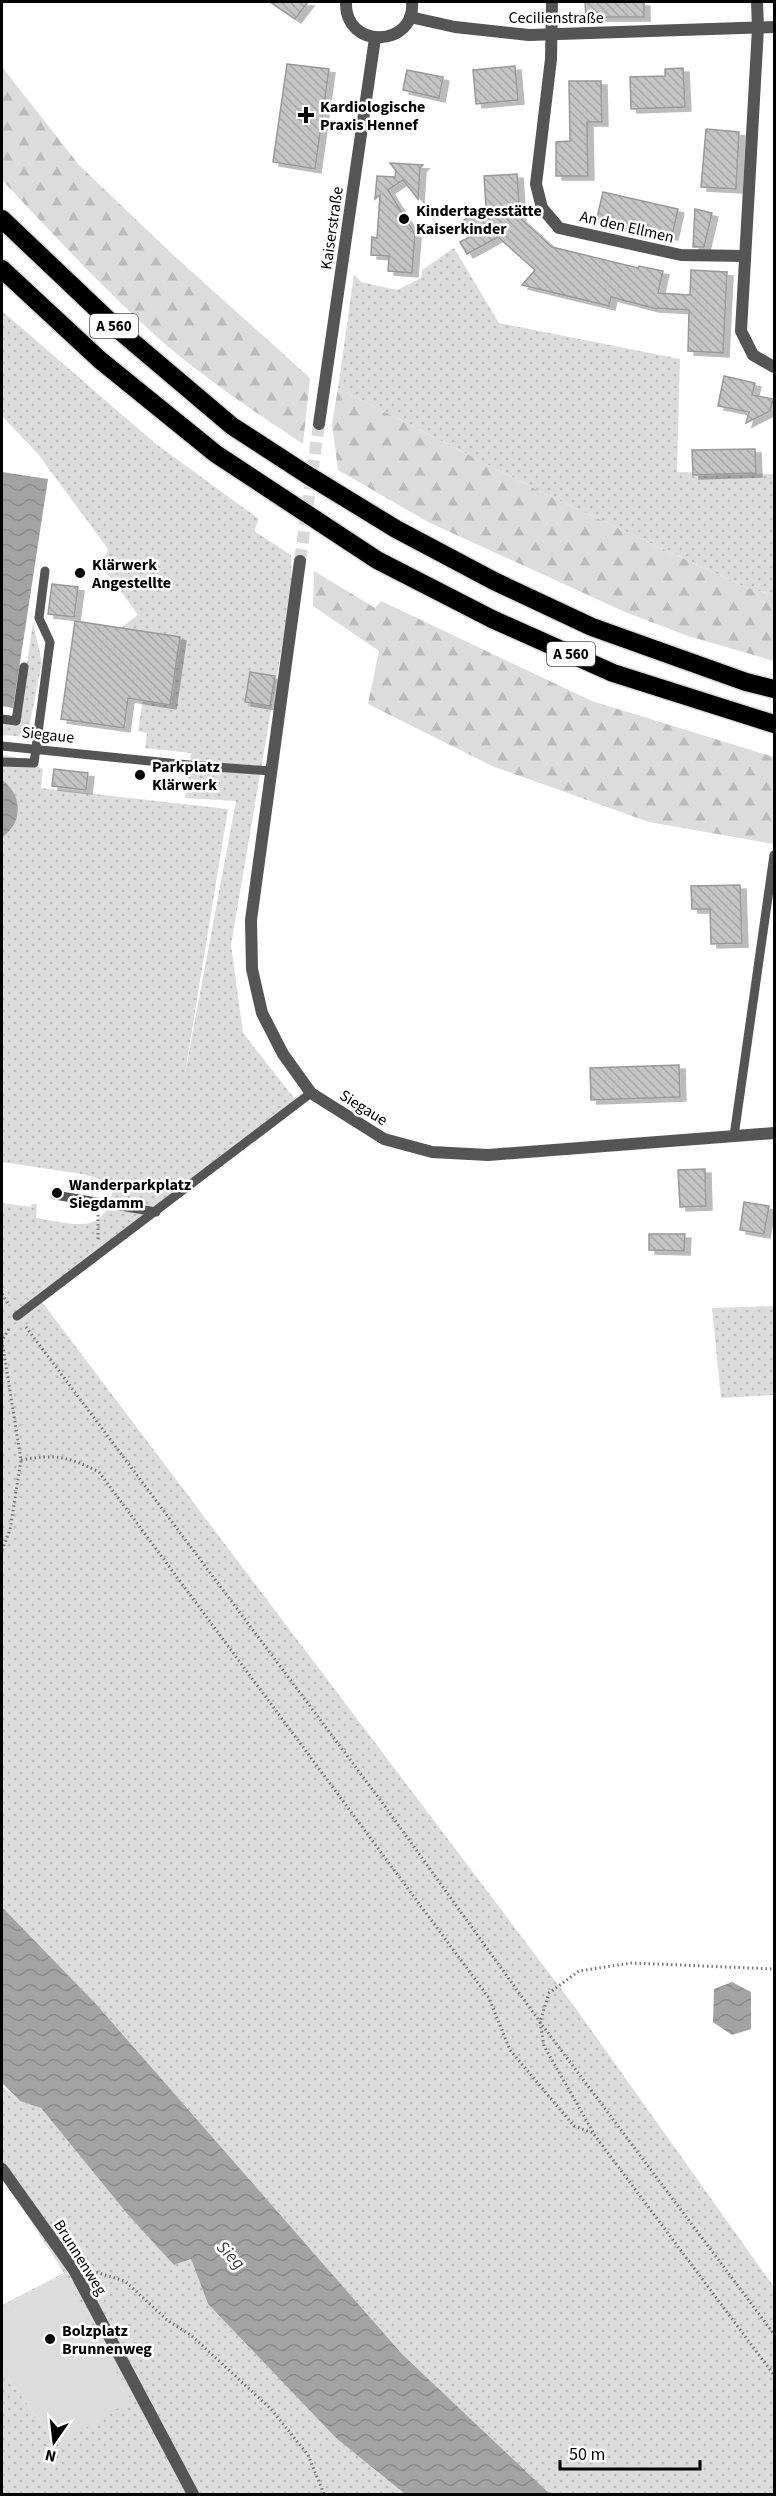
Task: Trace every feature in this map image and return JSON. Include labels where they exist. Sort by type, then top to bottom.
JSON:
[{"type":"highway","name":"A 560","points":[[2,219],[121,332],[232,426],[316,481],[396,529],[494,581],[592,627],[746,682],[774,689]]},
{"type":"highway","name":"A 560","points":[[2,269],[100,360],[216,454],[377,560],[492,619],[614,673],[774,724]]},
{"type":"street","points":[[346,2],[347,14],[351,23],[357,30],[375,38],[392,35],[406,24],[410,17],[412,2]]},
{"type":"street","name":"An den Ellmen","points":[[552,2],[551,59],[536,184],[542,208],[559,228],[681,255],[744,256]]},
{"type":"street","points":[[757,2],[758,28],[741,331],[753,355],[774,367]]},
{"type":"street","name":"Cecilienstraße","points":[[410,17],[465,29],[505,34],[551,35],[774,27]]},
{"type":"street","name":"Kaiserstraße","points":[[319,424],[375,38]]},
{"type":"street","name":"Siegaue","points":[[300,561],[251,920],[252,969],[262,1013],[283,1054],[311,1093],[384,1139],[432,1152],[488,1155],[774,1133]]},
{"type":"street","name":"Brunnenweg","points":[[2,2169],[74,2270],[193,2494]]},
{"type":"lane","points":[[2,762],[34,763],[50,642],[39,618],[45,571]]},
{"type":"lane","points":[[2,719],[16,721],[24,667]]},
{"type":"lane","name":"Siegaue","points":[[2,746],[271,771]]},
{"type":"lane","points":[[734,1136],[774,855]]},
{"type":"lane","points":[[17,1316],[311,1093]]},
{"type":"lane","points":[[55,1195],[156,1212]]},
{"type":"path","points":[[97,1256],[99,1202]]},
{"type":"path","points":[[2,1550],[10,1530],[21,1460],[3,1341],[17,1316],[381,1801],[540,2022],[774,2334]]},
{"type":"path","points":[[21,1460],[49,1455],[77,1461],[99,1472],[489,1998],[510,2050],[574,2126],[594,2133]]},
{"type":"path","points":[[774,1969],[631,1963],[579,1971],[549,1993],[540,2022],[544,2046],[594,2133],[774,2375]]},
{"type":"path","points":[[74,2270],[82,2268],[125,2281],[167,2320],[192,2336],[278,2418],[309,2455],[324,2494]]},
{"type":"green space","points":[[2,67],[79,165],[170,252],[310,378],[303,444],[199,371],[144,326],[2,180]]},
{"type":"green space","points":[[454,248],[499,323],[680,359],[677,472],[774,474],[774,595],[745,587],[543,493],[338,388],[354,274],[361,282],[397,290],[421,278],[422,270]]},
{"type":"green space","points":[[2,311],[156,444],[259,519],[254,531],[291,555],[292,587],[231,945],[243,1033],[298,1103],[39,1298],[574,2006],[774,2287],[774,2494],[550,2494],[402,2354],[96,2004],[2,1907],[2,1203],[31,1207],[32,1204],[37,1204],[36,1218],[64,1223],[88,1223],[97,1220],[105,1213],[114,1183],[82,1174],[2,1162],[2,755],[15,757],[43,769],[41,788],[228,809],[184,1079],[236,801],[185,798],[191,753],[145,748],[147,733],[138,731],[143,701],[170,704],[180,637],[121,628],[138,615],[103,567],[108,549],[38,454],[2,416]]},
{"type":"green space","points":[[338,388],[543,493],[745,587],[774,595],[774,661],[688,636],[625,612],[428,522],[338,470],[332,424]]},
{"type":"green space","points":[[314,571],[375,608],[381,601],[592,701],[774,757],[774,844],[649,822],[492,766],[368,704],[379,651],[313,606]]},
{"type":"green space","points":[[33,623],[42,662],[28,733],[24,737],[2,735],[2,723],[18,724]]},
{"type":"green space","points":[[774,1306],[774,1395],[721,1398],[712,1308]]},
{"type":"green space","points":[[2,2086],[20,2101],[41,2108],[129,2216],[174,2265],[191,2259],[208,2304],[336,2438],[405,2494],[2,2494],[2,2371],[59,2445],[64,2274],[2,2308],[2,2305],[64,2273],[2,2176]]},
{"type":"green space","name":"Bolzplatz Brunnenweg","points":[[64,2274],[131,2400],[59,2445],[2,2371],[2,2308]]},
{"type":"water","points":[[2,472],[48,479],[13,708],[2,706]]},
{"type":"water","points":[[2,780],[14,793],[18,808],[14,824],[2,837]]},
{"type":"water","name":"Sieg","points":[[2,1907],[96,2004],[402,2354],[550,2494],[405,2494],[336,2438],[208,2304],[191,2259],[174,2265],[129,2216],[41,2108],[20,2101],[2,2083]]},
{"type":"water","points":[[732,1982],[751,1992],[751,2029],[732,2035],[713,2022],[714,1989]]},
{"type":"building","points":[[270,2],[308,2],[295,19]]},
{"type":"building","points":[[585,2],[644,2],[644,17],[586,17]]},
{"type":"building","points":[[287,64],[329,69],[315,169],[273,162]]},
{"type":"building","points":[[515,66],[518,100],[476,104],[473,70]]},
{"type":"building","points":[[683,68],[685,107],[631,109],[630,77],[665,76],[665,69]]},
{"type":"building","points":[[407,70],[443,77],[439,98],[403,90]]},
{"type":"building","points":[[569,81],[601,81],[602,122],[587,122],[588,176],[556,176],[556,142],[570,141]]},
{"type":"building","points":[[706,129],[739,132],[736,189],[701,187]]},
{"type":"building","points":[[390,163],[423,165],[420,168],[418,199],[403,180],[388,190],[415,234],[412,273],[388,271],[389,256],[371,255],[372,237],[377,238],[380,195],[375,199],[377,176],[395,177],[396,171]]},
{"type":"building","points":[[517,174],[520,218],[552,247],[638,268],[639,266],[663,271],[658,293],[690,295],[691,270],[727,272],[723,353],[688,351],[689,310],[653,308],[611,297],[609,306],[522,285],[535,270],[498,237],[467,254],[460,242],[473,235],[464,220],[486,208],[484,176]]},
{"type":"building","points":[[603,192],[678,209],[672,236],[596,222]]},
{"type":"building","points":[[695,209],[712,213],[704,247],[693,247]]},
{"type":"building","points":[[724,376],[755,383],[752,395],[773,399],[770,411],[746,423],[749,412],[718,406]]},
{"type":"building","points":[[755,449],[756,473],[693,475],[692,450]]},
{"type":"building","points":[[52,584],[78,587],[74,617],[48,614]]},
{"type":"building","points":[[75,621],[180,637],[170,705],[128,698],[124,728],[61,719]]},
{"type":"building","points":[[250,672],[275,676],[270,706],[245,702]]},
{"type":"building","points":[[54,769],[88,773],[86,790],[52,786]]},
{"type":"building","points":[[740,885],[742,943],[711,944],[710,909],[692,909],[691,886]]},
{"type":"building","points":[[679,1065],[680,1097],[591,1100],[590,1068]]},
{"type":"building","points":[[705,1169],[706,1206],[680,1207],[678,1170]]},
{"type":"building","points":[[744,1202],[769,1206],[764,1234],[740,1230]]},
{"type":"building","points":[[649,1234],[685,1234],[684,1251],[649,1250]]},
{"type":"tunnel","points":[[300,561],[319,424]]},
{"type":"place","name":"Kardiologische Praxis Hennef","points":[[306,115]]},
{"type":"place","name":"Kindertagesstätte Kaiserkinder","points":[[404,219]]},
{"type":"place","name":"Klärwerk Angestellte","points":[[80,573]]},
{"type":"place","name":"Parkplatz Klärwerk","points":[[140,775]]},
{"type":"place","name":"Wanderparkplatz Siegdamm","points":[[57,1193]]},
{"type":"place","name":"Bolzplatz Brunnenweg","points":[[50,2339]]}]
